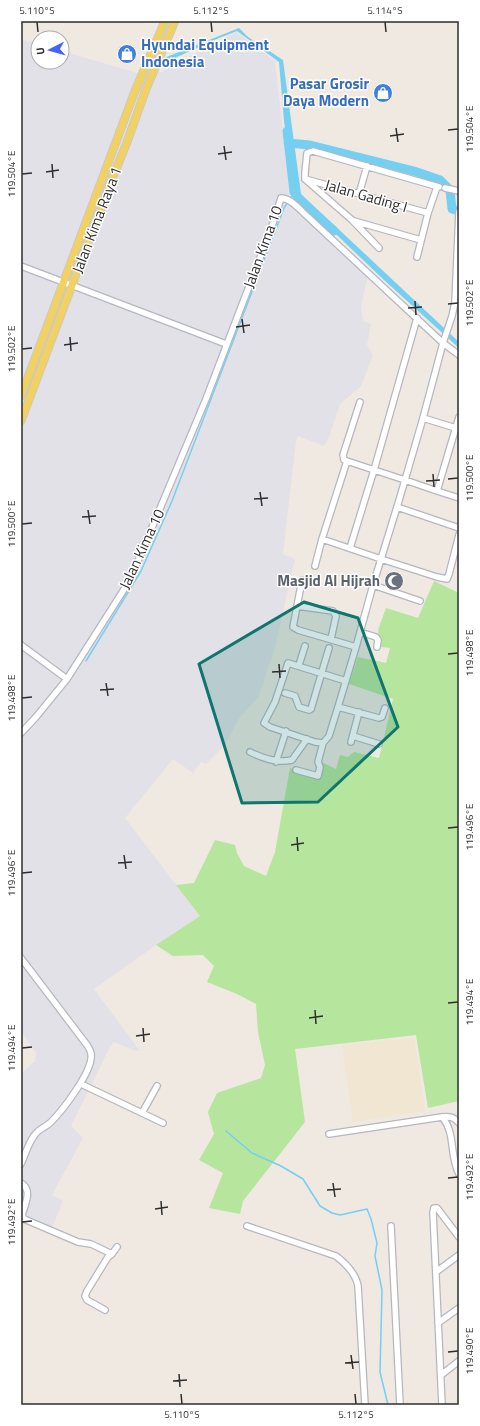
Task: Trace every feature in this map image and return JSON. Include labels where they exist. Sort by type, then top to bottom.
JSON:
[{"type":"main road","points":[[21,396],[135,91],[165,21]]},
{"type":"main road","name":"Jalan Kima Raya 1","points":[[21,421],[144,94],[175,21]]},
{"type":"main road","points":[[135,91],[144,94]]},
{"type":"street","points":[[379,248],[352,220],[305,178],[306,157],[310,151],[459,191]]},
{"type":"street","points":[[359,194],[368,166]]},
{"type":"street","name":"Jalan Gading I","points":[[305,178],[428,213]]},
{"type":"street","points":[[417,257],[428,213],[440,187]]},
{"type":"street","name":"Jalan Kima 10","points":[[21,733],[67,679],[130,580],[206,399],[271,229],[280,199],[287,200],[417,318]]},
{"type":"street","points":[[296,770],[318,776],[320,767],[318,762],[323,743],[329,736],[405,480],[455,302],[459,213]]},
{"type":"street","points":[[352,220],[421,240]]},
{"type":"street","points":[[21,266],[64,281],[226,344]]},
{"type":"street","points":[[350,548],[374,470],[417,318],[444,340],[459,355]]},
{"type":"street","points":[[360,402],[343,455],[344,460],[459,498]]},
{"type":"street","points":[[437,491],[457,429],[459,417]]},
{"type":"street","points":[[423,418],[457,429]]},
{"type":"street","points":[[315,566],[347,461]]},
{"type":"street","points":[[397,507],[459,528]]},
{"type":"street","points":[[322,539],[438,578],[447,579],[459,536]]},
{"type":"street","points":[[302,580],[292,625],[295,629],[356,646]]},
{"type":"street","points":[[373,585],[420,601]]},
{"type":"street","points":[[297,606],[333,611],[336,616],[331,639]]},
{"type":"street","points":[[360,632],[376,637],[378,640],[376,647]]},
{"type":"street","points":[[21,646],[67,679]]},
{"type":"street","points":[[299,665],[305,646]]},
{"type":"street","points":[[285,693],[295,696],[299,707],[310,710],[329,648]]},
{"type":"street","points":[[323,743],[270,727],[265,724],[264,721],[275,702],[287,664],[291,662],[346,681]]},
{"type":"street","points":[[338,707],[381,718],[385,708]]},
{"type":"street","points":[[352,742],[359,712]]},
{"type":"street","points":[[276,762],[286,732]]},
{"type":"street","points":[[353,736],[379,744]]},
{"type":"street","points":[[250,752],[262,758],[276,762],[292,760],[307,739]]},
{"type":"street","points":[[21,958],[87,1045],[91,1053],[91,1058],[81,1084],[49,1124],[39,1130],[34,1136],[21,1164]]},
{"type":"street","points":[[81,1084],[163,1123]]},
{"type":"street","points":[[142,1113],[157,1086]]},
{"type":"street","points":[[329,1134],[450,1116],[455,1118],[459,1123]]},
{"type":"street","points":[[442,1117],[447,1123],[450,1131],[454,1162],[459,1174]]},
{"type":"street","points":[[21,1183],[27,1188],[28,1194],[22,1214],[24,1219],[78,1242],[91,1244],[112,1254]]},
{"type":"street","points":[[442,1405],[434,1208],[436,1208],[459,1237]]},
{"type":"street","points":[[247,1226],[336,1256],[342,1260],[356,1277],[358,1286],[365,1405]]},
{"type":"street","points":[[391,1226],[400,1405]]},
{"type":"street","points":[[105,1310],[87,1300],[85,1296],[106,1260],[117,1247]]},
{"type":"street","points":[[436,1272],[459,1254]]},
{"type":"street","points":[[438,1323],[459,1308]]},
{"type":"street","points":[[441,1375],[459,1361]]},
{"type":"highlighted area","points":[[304,602],[358,618],[398,727],[318,802],[242,803],[199,664]]},
{"type":"shaded area","points":[[236,32],[275,61],[291,206],[368,276],[361,306],[363,321],[371,324],[367,345],[373,355],[361,386],[340,404],[328,440],[324,446],[298,436],[296,441],[283,554],[295,559],[275,648],[258,698],[240,717],[225,745],[206,764],[201,762],[193,773],[173,759],[125,818],[200,916],[94,989],[140,1051],[133,1050],[114,1042],[109,1049],[71,1126],[83,1138],[52,1195],[63,1201],[50,1233],[21,1218],[21,1074],[35,1061],[36,1053],[21,1031],[21,39],[30,42],[30,70],[70,70],[70,53],[141,74],[161,72]]},
{"type":"shaded area","points":[[414,1038],[425,1111],[353,1122],[342,1045]]},
{"type":"green space","points":[[434,581],[459,593],[459,1101],[428,1108],[416,1035],[295,1049],[305,1122],[243,1201],[240,1214],[209,1208],[223,1173],[199,1160],[214,1134],[208,1112],[217,1093],[261,1078],[265,1065],[258,1032],[256,1004],[237,994],[207,982],[214,966],[203,955],[173,956],[156,945],[200,916],[176,885],[194,883],[215,840],[235,845],[237,853],[244,866],[266,876],[275,852],[290,768],[316,777],[319,761],[336,769],[340,755],[348,757],[354,752],[379,758],[393,699],[349,684],[358,657],[386,663],[390,648],[381,647],[378,630],[386,608],[418,618]]},
{"type":"water","points":[[239,28],[248,37],[283,60],[301,194],[459,342],[459,348],[384,280],[295,195],[284,121],[279,62],[237,31],[166,62],[164,58]]},
{"type":"waterway","points":[[287,131],[294,192],[303,204],[334,231]]},
{"type":"waterway","points":[[288,143],[310,145],[414,171],[440,180],[450,190],[452,209],[459,211]]},
{"type":"waterway","points":[[290,199],[294,192]]},
{"type":"waterway","points":[[86,661],[141,571],[172,501],[284,208],[288,202]]},
{"type":"waterway","points":[[226,1131],[252,1153],[281,1166],[303,1179],[320,1206],[332,1213],[340,1215],[367,1209],[377,1243],[375,1256],[382,1290],[380,1372],[388,1405]]},
{"type":"place","name":"Hyundai Equipment Indonesia","points":[[127,54]]},
{"type":"place","name":"Pasar Grosir Daya Modern","points":[[383,93]]},
{"type":"place","name":"Masjid Al Hijrah","points":[[394,581]]}]
